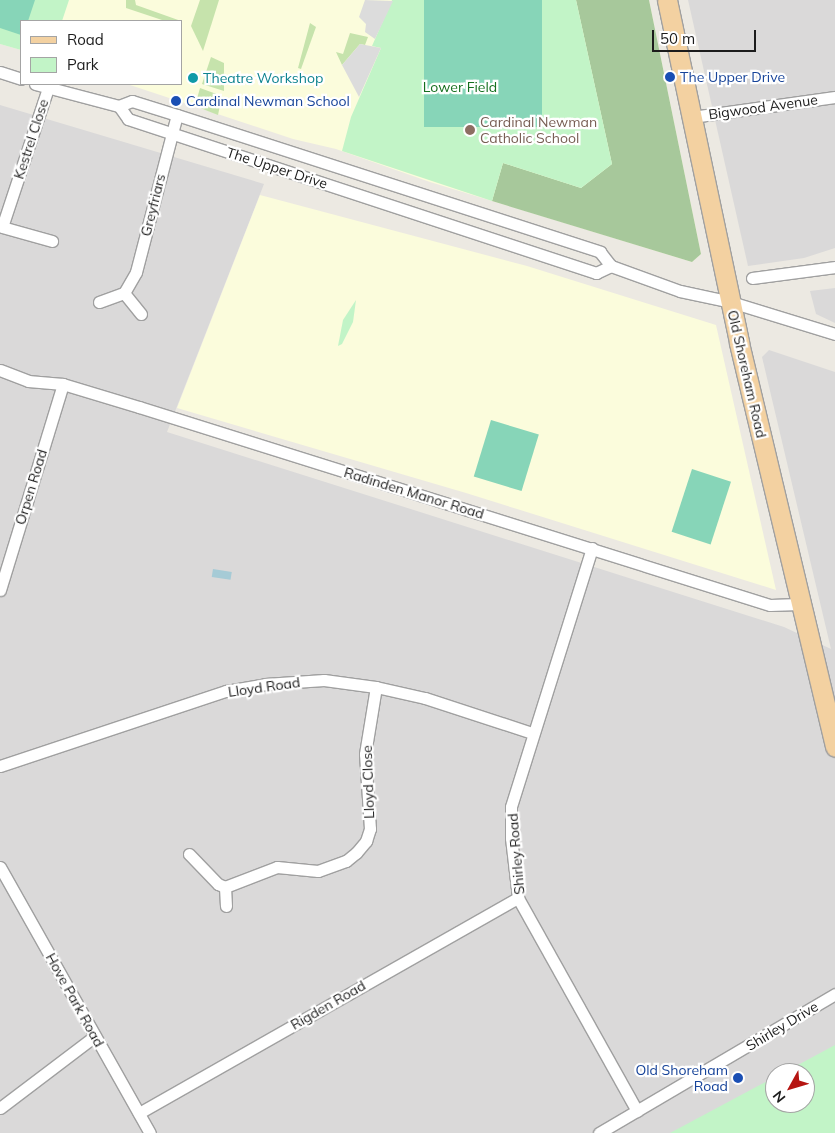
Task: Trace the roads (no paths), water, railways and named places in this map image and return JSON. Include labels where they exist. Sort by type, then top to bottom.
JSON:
[{"type":"main road","name":"Old Shoreham Road","points":[[667,0],[731,302],[799,604],[835,747]]},
{"type":"street","points":[[0,72],[20,79]]},
{"type":"street","name":"The Upper Drive","points":[[39,85],[120,106],[132,101],[177,114],[600,252],[612,266],[680,291],[731,302],[835,334]]},
{"type":"street","name":"Kestrel Close","points":[[48,88],[2,226],[52,242]]},
{"type":"street","name":"Bigwood Avenue","points":[[692,117],[835,97]]},
{"type":"street","name":"The Upper Drive","points":[[120,106],[128,119],[596,273],[612,266]]},
{"type":"street","name":"Greyfriars","points":[[124,293],[136,272],[177,114]]},
{"type":"street","points":[[752,278],[835,266]]},
{"type":"street","points":[[99,302],[124,293],[141,314]]},
{"type":"street","name":"Radinden Manor Road","points":[[0,370],[28,381],[63,384],[770,605],[799,604]]},
{"type":"street","name":"Orpen Road","points":[[0,590],[63,384]]},
{"type":"street","name":"Shirley Road","points":[[592,548],[532,733],[511,807],[518,898],[637,1111]]},
{"type":"street","name":"Lloyd Road","points":[[0,766],[226,691],[265,684],[324,680],[376,687],[425,698],[532,733]]},
{"type":"street","name":"Lloyd Close","points":[[225,887],[277,866],[318,871],[346,861],[362,848],[370,829],[365,754],[376,687]]},
{"type":"street","points":[[189,854],[225,887],[226,906]]},
{"type":"street","name":"Hove Park Road","points":[[0,867],[150,1133]]},
{"type":"street","name":"Rigden Road","points":[[139,1113],[518,898]]},
{"type":"street","name":"Shirley Drive","points":[[599,1133],[835,994]]},
{"type":"street","points":[[0,1108],[95,1036]]},
{"type":"water","points":[[213,569],[232,572],[231,580],[212,577]]},
{"type":"place","name":"The Upper Drive","points":[[670,77]]},
{"type":"place","name":"Theatre Workshop","points":[[193,78]]},
{"type":"place","name":"Cardinal Newman School","points":[[176,101]]},
{"type":"place","name":"Cardinal Newman Catholic School","points":[[470,130]]},
{"type":"place","name":"Old Shoreham Road","points":[[738,1078]]},
{"type":"park label","name":"Lower Field","points":[[460,87]]}]
